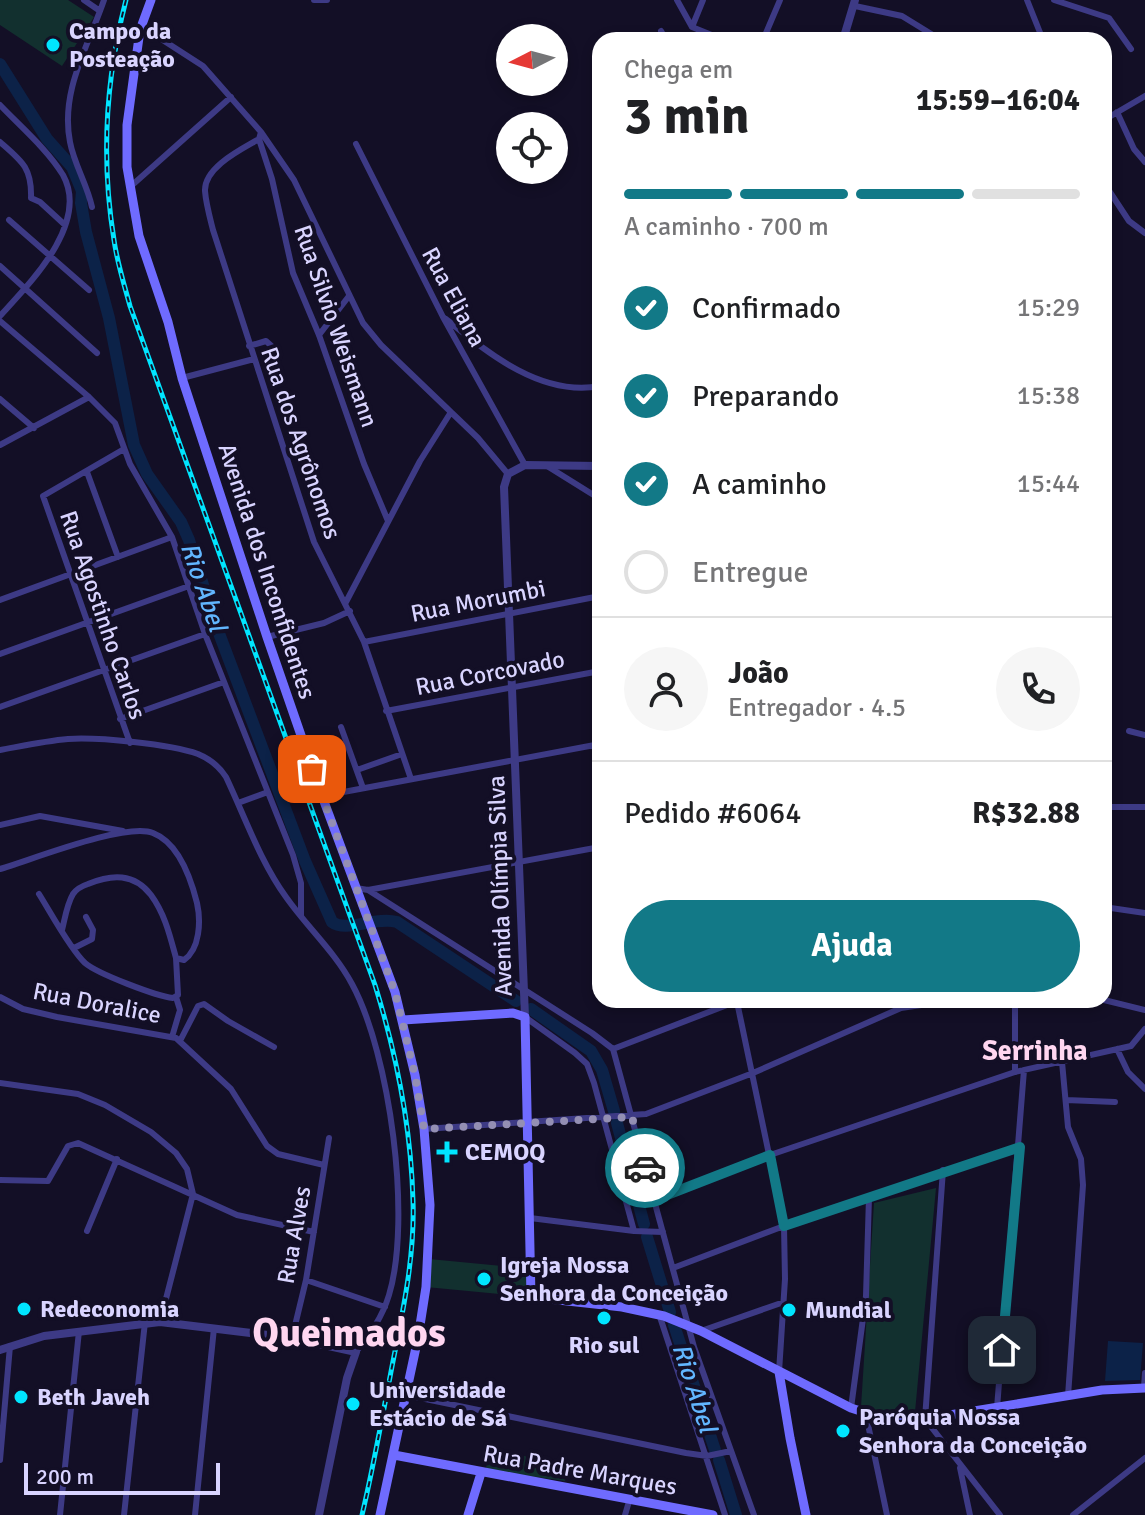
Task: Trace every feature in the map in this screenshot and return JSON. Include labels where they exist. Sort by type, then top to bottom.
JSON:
[{"type":"main road","points":[[141,26],[151,0]]},
{"type":"main road","name":"Avenida dos Inconfidentes","points":[[141,26],[127,125],[130,187],[139,236],[267,637],[403,1020],[424,1129],[430,1205],[426,1287],[380,1515]]},
{"type":"main road","points":[[403,1020],[525,1014]]},
{"type":"main road","name":"Avenida Olímpia Silva","points":[[525,1014],[531,1297],[622,1307],[661,1315]]},
{"type":"main road","points":[[661,1315],[701,1331],[866,1415],[898,1420],[925,1419],[1102,1390],[1144,1387]]},
{"type":"main road","points":[[779,1372],[806,1515]]},
{"type":"main road","name":"Rua Padre Marques","points":[[394,1455],[713,1515]]},
{"type":"main road","points":[[468,1515],[481,1473]]},
{"type":"street","points":[[84,0],[100,11]]},
{"type":"street","points":[[92,207],[72,150],[67,112],[70,87],[104,0]]},
{"type":"street","points":[[314,0],[327,0]]},
{"type":"street","points":[[677,0],[692,27],[704,32]]},
{"type":"street","points":[[692,27],[703,0]]},
{"type":"street","points":[[766,32],[780,0]]},
{"type":"street","points":[[1027,0],[1040,32]]},
{"type":"street","points":[[1054,0],[1109,18],[1131,49]]},
{"type":"street","points":[[846,32],[855,3],[902,16],[928,32]]},
{"type":"street","points":[[141,26],[203,66],[231,97],[285,164],[349,296],[372,334],[478,438],[508,474],[525,465],[592,466]]},
{"type":"street","points":[[1112,115],[1145,96]]},
{"type":"street","points":[[130,187],[231,97]]},
{"type":"street","points":[[0,105],[62,175],[68,191],[65,225],[51,256],[0,318],[115,423],[136,476],[172,537],[205,634],[299,872],[301,915]]},
{"type":"street","points":[[1117,112],[1134,149],[1145,162]]},
{"type":"street","name":"Rua Silvio Weismann","points":[[260,135],[293,273],[388,521]]},
{"type":"street","name":"Rua dos Agrônomos","points":[[260,135],[208,178],[205,190],[223,267],[314,542],[364,642],[411,779]]},
{"type":"street","points":[[0,142],[24,164],[29,173],[31,198],[40,202],[65,225]]},
{"type":"street","name":"Rua Eliana","points":[[356,144],[443,317],[525,465]]},
{"type":"street","points":[[1112,197],[1134,226],[1145,233]]},
{"type":"street","points":[[9,220],[89,290]]},
{"type":"street","points":[[0,266],[97,353]]},
{"type":"street","points":[[319,335],[349,296]]},
{"type":"street","points":[[443,317],[491,355],[519,371],[555,383],[592,387]]},
{"type":"street","points":[[249,346],[266,341],[278,352]]},
{"type":"street","points":[[182,378],[254,359]]},
{"type":"street","points":[[0,445],[89,397]]},
{"type":"street","points":[[0,399],[34,428]]},
{"type":"street","points":[[346,602],[388,521],[451,412]]},
{"type":"street","name":"Rua Agostinho Carlos","points":[[124,449],[43,496],[130,743]]},
{"type":"street","points":[[547,466],[592,494]]},
{"type":"street","points":[[87,472],[118,557]]},
{"type":"street","name":"Avenida Olímpia Silva","points":[[508,474],[504,487],[525,1014]]},
{"type":"street","points":[[0,600],[172,537]]},
{"type":"street","points":[[0,654],[189,586]]},
{"type":"street","name":"Rua Morumbi","points":[[364,642],[592,597]]},
{"type":"street","points":[[267,637],[313,626],[350,611]]},
{"type":"street","points":[[0,707],[205,634]]},
{"type":"street","name":"Rua Corcovado","points":[[386,711],[592,672]]},
{"type":"street","points":[[120,719],[224,682]]},
{"type":"street","points":[[341,727],[363,788]]},
{"type":"street","points":[[1129,731],[1145,735]]},
{"type":"street","points":[[0,750],[64,739],[130,743],[201,755],[219,767],[272,875],[351,982],[366,1016],[381,1070],[394,1158],[398,1224],[395,1270],[385,1307],[374,1330],[356,1352],[349,1369],[319,1515]]},
{"type":"street","points":[[322,796],[592,745]]},
{"type":"street","points":[[357,770],[402,754]]},
{"type":"street","points":[[238,803],[268,792]]},
{"type":"street","points":[[1112,807],[1145,807]]},
{"type":"street","points":[[0,825],[30,817],[52,817],[127,832]]},
{"type":"street","points":[[0,869],[80,842],[127,832],[148,831],[162,837],[185,867],[198,909],[199,926],[189,956],[184,960],[176,958]]},
{"type":"street","points":[[356,888],[368,890],[592,849]]},
{"type":"street","points":[[62,930],[69,902],[77,889],[109,876],[128,878],[145,889],[161,909],[176,958],[179,989],[176,997],[180,1010],[172,1037]]},
{"type":"street","points":[[368,890],[613,1049],[660,1232],[673,1268],[684,1323],[728,1452],[754,1515]]},
{"type":"street","points":[[39,894],[74,948],[90,966],[140,989],[176,997]]},
{"type":"street","points":[[1112,908],[1145,913]]},
{"type":"street","points":[[74,948],[92,939],[93,930],[86,917]]},
{"type":"street","name":"Rua Doralice","points":[[0,997],[23,1009],[180,1041],[231,1089],[267,1146],[278,1154],[324,1165]]},
{"type":"street","points":[[1112,1002],[1145,1010]]},
{"type":"street","points":[[180,1041],[192,1015],[198,1006],[204,1004],[274,1047]]},
{"type":"street","points":[[613,1049],[719,1008]]},
{"type":"street","points":[[739,1008],[784,1226],[784,1302],[779,1372]]},
{"type":"street","points":[[424,1129],[646,1114],[753,1073],[901,1008]]},
{"type":"street","points":[[1015,1008],[1015,1072]]},
{"type":"street","points":[[525,1014],[587,1064],[636,1231]]},
{"type":"street","points":[[1131,1046],[1145,1029]]},
{"type":"street","points":[[654,1200],[770,1155],[1015,1072],[1145,1043]]},
{"type":"street","points":[[1117,1049],[1128,1072],[1145,1089]]},
{"type":"street","points":[[1062,1062],[1069,1134],[1081,1159],[1083,1185],[1068,1396]]},
{"type":"street","points":[[997,1408],[1024,1070]]},
{"type":"street","points":[[0,1083],[78,1094],[131,1118],[176,1153],[191,1177],[193,1194],[160,1322]]},
{"type":"street","points":[[1066,1100],[1115,1102]]},
{"type":"street","name":"Rua Alves","points":[[292,1338],[306,1280],[329,1138]]},
{"type":"street","points":[[0,1180],[48,1181],[64,1151],[74,1143],[92,1147],[237,1215],[314,1232]]},
{"type":"street","points":[[673,1268],[943,1170],[1020,1147]]},
{"type":"street","points":[[87,1231],[117,1159]]},
{"type":"street","points":[[943,1170],[925,1419],[1000,1515]]},
{"type":"street","points":[[851,1408],[866,1296],[869,1197]]},
{"type":"street","points":[[530,1218],[660,1232]]},
{"type":"street","points":[[306,1280],[385,1307]]},
{"type":"street","points":[[701,1331],[784,1302]]},
{"type":"street","points":[[661,1315],[709,1456],[725,1515]]},
{"type":"street","points":[[124,1515],[145,1322]]},
{"type":"street","points":[[0,1350],[44,1336],[160,1322],[292,1338],[356,1352]]},
{"type":"street","points":[[195,1515],[214,1327]]},
{"type":"street","points":[[60,1515],[79,1331]]},
{"type":"street","points":[[0,1460],[10,1346]]},
{"type":"street","points":[[1144,1387],[1145,1374]]},
{"type":"street","points":[[406,1395],[709,1456],[728,1452]]},
{"type":"street","points":[[866,1415],[887,1515]]},
{"type":"street","points":[[1073,1515],[1145,1458]]},
{"type":"street","points":[[960,1466],[970,1515]]},
{"type":"street","points":[[966,1496],[982,1492]]},
{"type":"street","points":[[625,1515],[630,1498]]},
{"type":"green space","name":"Campo da Posteação","points":[[0,0],[68,0],[94,17],[62,66],[0,25]]},
{"type":"green space","points":[[936,1188],[915,1412],[871,1412],[861,1407],[874,1203]]},
{"type":"green space","points":[[429,1259],[532,1269],[531,1297],[426,1287]]},
{"type":"green space","points":[[488,1448],[570,1466],[565,1481],[486,1470]]},
{"type":"water","points":[[1108,1341],[1143,1343],[1140,1380],[1105,1381]]},
{"type":"waterway","name":"Rio Abel","points":[[0,64],[47,139],[72,167],[82,191],[86,232],[109,318],[134,445],[147,474],[181,522],[189,540],[214,620],[305,861],[332,922],[345,926],[397,922],[516,1001]]},
{"type":"waterway","name":"Rio Abel","points":[[531,1009],[591,1051],[602,1070],[614,1111]]},
{"type":"waterway","name":"Rio Abel","points":[[617,1123],[644,1224]]},
{"type":"waterway","name":"Rio Abel","points":[[647,1237],[670,1312]]},
{"type":"waterway","name":"Rio Abel","points":[[674,1325],[715,1450]]},
{"type":"waterway","name":"Rio Abel","points":[[719,1460],[736,1515]]},
{"type":"railway","points":[[126,0],[110,89],[107,149],[110,210],[119,265],[130,306],[375,985],[390,1038],[406,1119],[413,1201],[410,1268],[362,1515]]},
{"type":"way so far","points":[[312,769],[387,966],[403,1020],[424,1129],[632,1117],[645,1168]]},
{"type":"place","name":"Campo da Posteação","points":[[53,45]]},
{"type":"place","name":"CEMOQ","points":[[447,1152]]},
{"type":"place","name":"Igreja Nossa Senhora da Conceição","points":[[484,1279]]},
{"type":"place","name":"Redeconomia","points":[[24,1309]]},
{"type":"place","name":"Mundial","points":[[789,1310]]},
{"type":"place","name":"Rio sul","points":[[604,1318]]},
{"type":"place","name":"Beth Javeh","points":[[21,1397]]},
{"type":"place","name":"Universidade Estácio de Sá","points":[[353,1404]]},
{"type":"place","name":"Paróquia Nossa Senhora da Conceição","points":[[843,1431]]},
{"type":"district","name":"Serrinha","points":[[1035,1051]]},
{"type":"district","name":"Queimados","points":[[349,1333]]},
{"type":"route","points":[[645,1168],[654,1200],[770,1155],[784,1226],[943,1170],[1020,1147],[1002,1350]]}]
